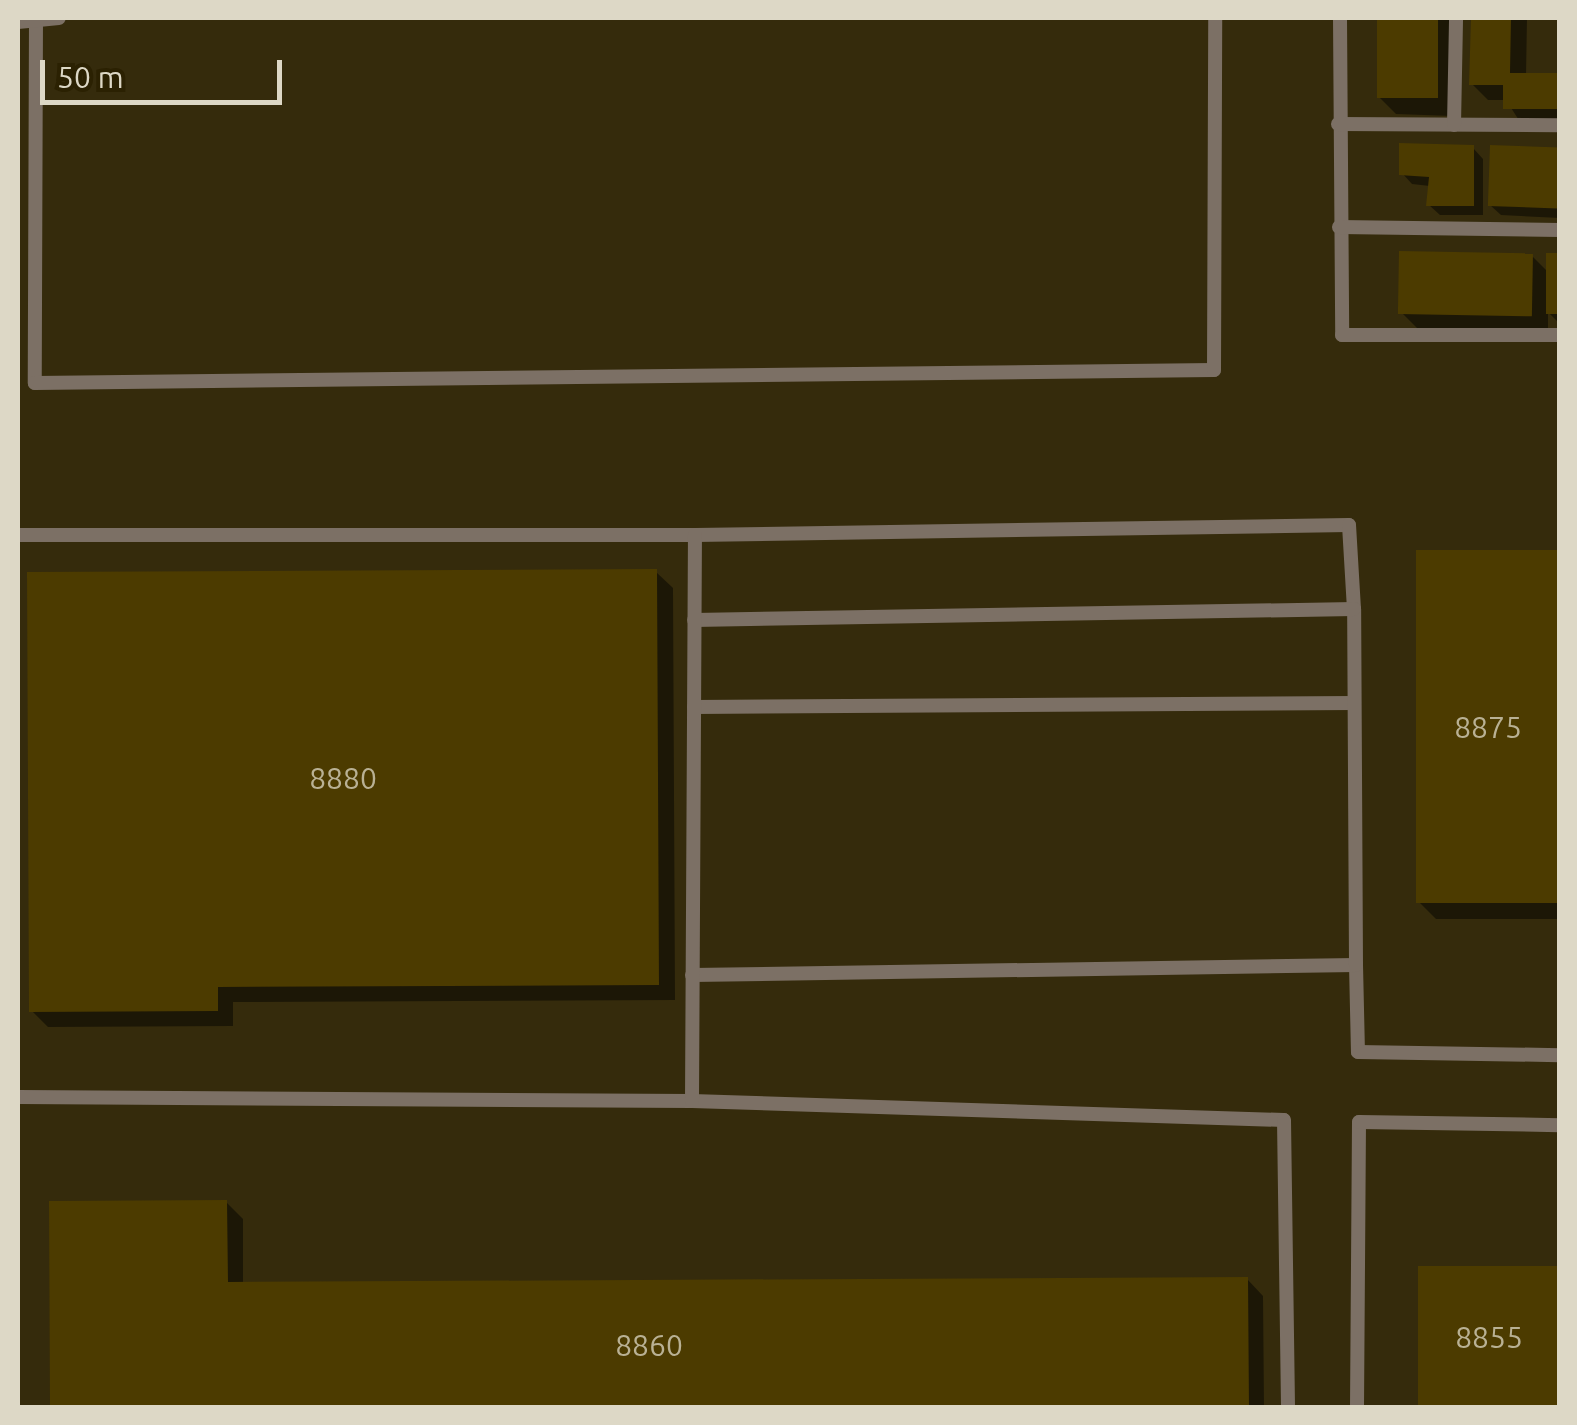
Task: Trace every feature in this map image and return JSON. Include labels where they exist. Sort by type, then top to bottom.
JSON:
[{"type":"lane","points":[[18,22],[59,18]]},
{"type":"lane","points":[[36,20],[35,383],[1214,370],[1215,18]]},
{"type":"lane","points":[[1340,18],[1342,336],[1560,335]]},
{"type":"lane","points":[[1454,125],[1456,18]]},
{"type":"lane","points":[[1338,124],[1560,125]]},
{"type":"lane","points":[[1339,227],[1560,230]]},
{"type":"lane","points":[[18,535],[695,535],[1350,525],[1358,1052],[1560,1055]]},
{"type":"lane","points":[[692,1101],[695,535]]},
{"type":"lane","points":[[694,620],[1354,610]]},
{"type":"lane","points":[[694,707],[1354,703]]},
{"type":"lane","points":[[692,975],[1356,965]]},
{"type":"lane","points":[[18,1097],[692,1101],[1284,1120],[1288,1408]]},
{"type":"lane","points":[[1357,1408],[1360,1122],[1560,1125]]},
{"type":"building","points":[[1377,18],[1438,18],[1438,98],[1377,98]]},
{"type":"building","points":[[1471,18],[1511,18],[1510,73],[1560,73],[1560,109],[1503,109],[1503,85],[1469,85]]},
{"type":"building","points":[[1399,143],[1474,145],[1474,206],[1426,206],[1429,177],[1399,175]]},
{"type":"building","points":[[1490,145],[1560,147],[1558,208],[1488,206]]},
{"type":"building","points":[[1399,251],[1533,253],[1532,316],[1398,314]]},
{"type":"building","points":[[1546,253],[1560,253],[1560,314],[1546,314]]},
{"type":"building","points":[[1416,550],[1560,550],[1560,903],[1416,903]]},
{"type":"building","points":[[657,569],[659,985],[218,987],[218,1011],[29,1012],[27,572]]},
{"type":"building","points":[[227,1200],[228,1282],[1248,1277],[1249,1408],[50,1408],[49,1201]]},
{"type":"building","points":[[1418,1266],[1560,1266],[1560,1408],[1418,1408]]}]
